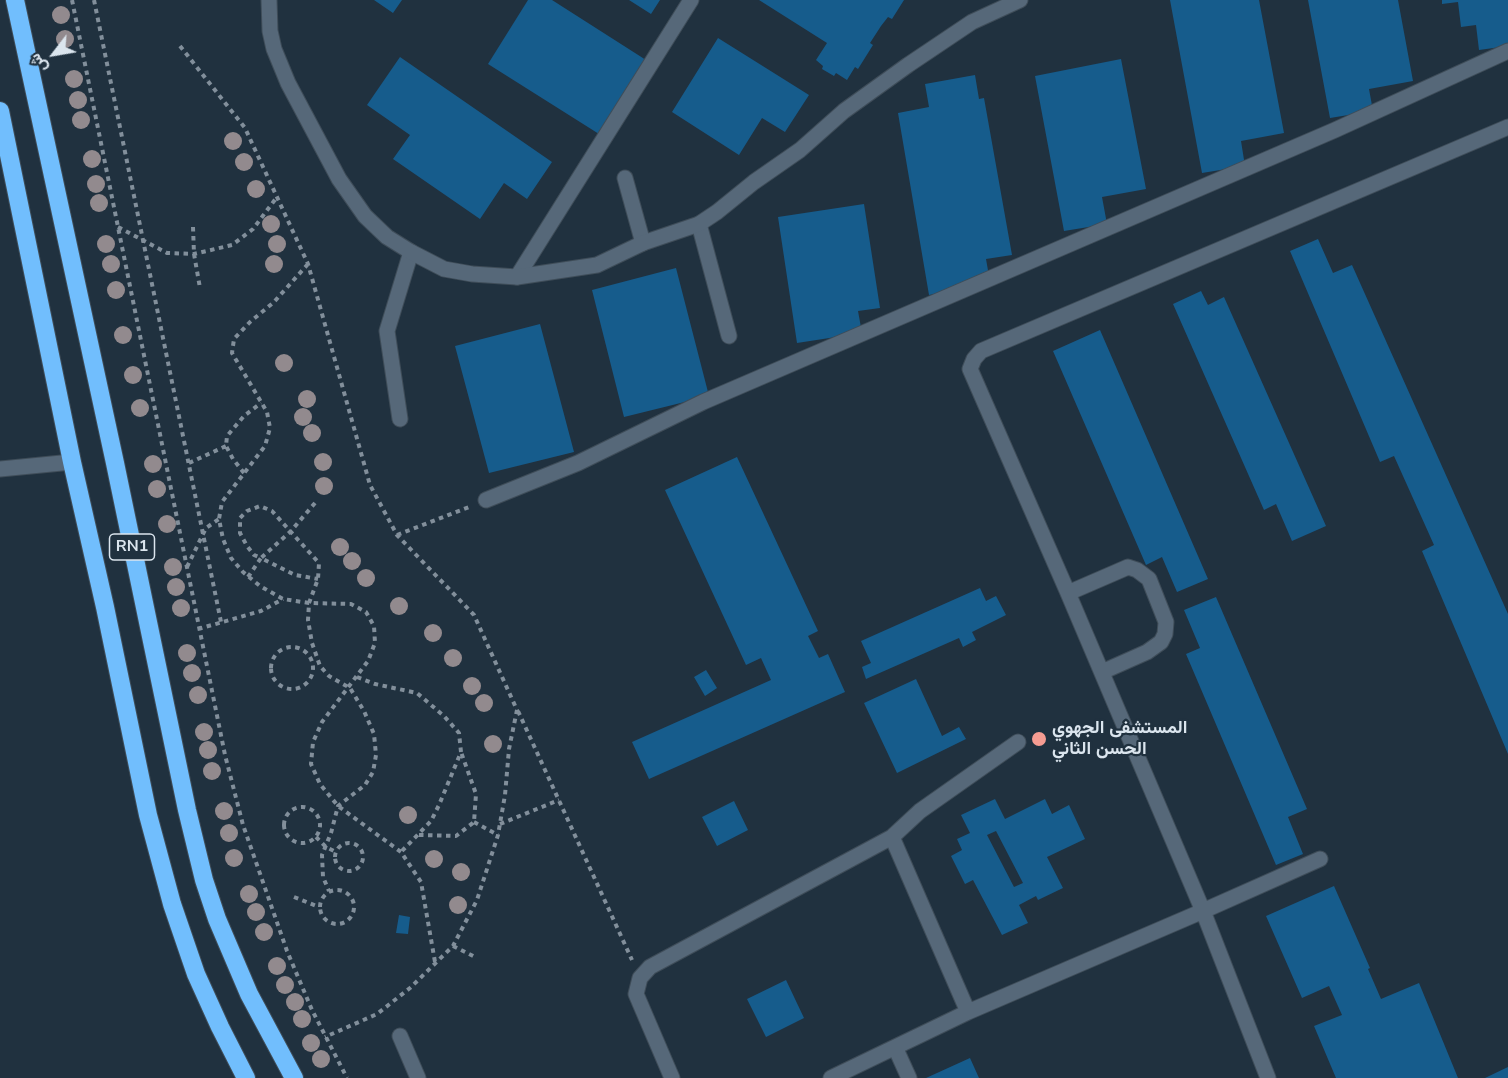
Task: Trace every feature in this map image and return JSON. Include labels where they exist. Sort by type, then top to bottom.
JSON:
[{"type":"highway","name":"RN1","points":[[15,0],[187,810],[204,880],[217,919],[249,994],[294,1078]]},
{"type":"highway","name":"RN1","points":[[0,111],[148,815],[172,904],[196,974],[246,1078]]},
{"type":"street","points":[[269,0],[270,31],[274,49],[288,83],[339,179],[365,216],[387,237],[444,269],[517,278],[597,265],[643,243],[699,224],[800,150],[844,111],[908,65],[972,22],[1020,0]]},
{"type":"street","points":[[517,278],[691,0]]},
{"type":"street","points":[[486,500],[578,462],[703,402],[1335,130],[1508,51]]},
{"type":"street","points":[[1268,1078],[1203,911],[970,369],[974,358],[981,351],[1508,127]]},
{"type":"street","points":[[625,178],[643,243]]},
{"type":"street","points":[[699,224],[729,336]]},
{"type":"street","points":[[400,419],[387,331],[411,252]]},
{"type":"street","points":[[0,469],[72,462]]},
{"type":"street","points":[[1068,593],[1128,567],[1137,570],[1149,579],[1166,622],[1165,634],[1155,647],[1102,672]]},
{"type":"street","points":[[672,1078],[636,994],[640,978],[650,967],[892,837],[920,811],[1018,742]]},
{"type":"street","points":[[892,837],[968,1012]]},
{"type":"street","points":[[831,1078],[968,1012],[1320,859]]},
{"type":"street","points":[[400,1036],[418,1078]]},
{"type":"street","points":[[896,1047],[909,1078]]},
{"type":"path","points":[[72,0],[225,755],[243,825],[287,951],[325,1037],[347,1078]]},
{"type":"path","points":[[94,0],[221,622]]},
{"type":"path","points":[[180,46],[245,128],[308,264],[370,485],[397,535],[474,615],[640,978]]},
{"type":"path","points":[[118,226],[167,253],[194,255],[232,245],[253,229],[277,197]]},
{"type":"path","points":[[193,227],[194,255],[200,288]]},
{"type":"path","points":[[308,264],[274,302],[234,339],[232,353],[267,412],[270,428],[265,446],[222,502],[219,519],[223,539],[231,558],[248,577],[283,599],[309,603],[351,604],[366,612],[374,626],[375,643],[368,661],[350,688],[322,722],[313,742],[311,764],[320,784],[338,806],[401,852],[421,882],[435,963]]},
{"type":"path","points":[[244,472],[226,446],[227,436],[244,416],[261,403]]},
{"type":"path","points":[[189,464],[226,446]]},
{"type":"path","points":[[397,535],[486,500]]},
{"type":"path","points":[[248,577],[261,558],[291,531],[315,503]]},
{"type":"path","points":[[318,579],[295,575],[254,555],[240,533],[240,518],[247,511],[260,506],[272,511],[320,563],[318,579],[309,603],[308,620],[313,656],[314,666],[312,677],[306,685],[296,689],[286,689],[277,683],[272,674],[271,664],[275,655],[283,648],[293,646],[303,649],[313,656],[328,676],[350,688],[374,734],[376,755],[373,772],[365,785],[338,806],[322,855],[323,877],[329,891]]},
{"type":"path","points":[[187,567],[206,528],[219,519]]},
{"type":"path","points":[[198,629],[261,612],[283,599]]},
{"type":"path","points":[[357,677],[375,684],[417,693],[444,716],[459,733],[461,752],[476,794],[474,822],[456,836],[418,835]]},
{"type":"path","points":[[325,1037],[377,1014],[410,988],[453,946],[477,900],[498,835],[509,748],[517,710]]},
{"type":"path","points":[[401,852],[431,821],[440,805],[461,752]]},
{"type":"path","points":[[500,824],[559,800]]},
{"type":"path","points":[[305,807],[312,810],[320,823],[316,837],[302,843],[288,837],[285,831],[286,816],[298,808],[305,807]]},
{"type":"path","points":[[474,822],[498,835]]},
{"type":"path","points":[[316,837],[326,847],[336,852]]},
{"type":"path","points":[[346,843],[359,847],[363,859],[355,870],[342,870],[334,858],[336,852],[346,843]]},
{"type":"path","points":[[340,890],[349,894],[354,902],[354,913],[348,921],[339,925],[329,923],[322,917],[319,907],[322,897],[329,891],[340,890]]},
{"type":"path","points":[[294,897],[319,907]]},
{"type":"path","points":[[453,946],[477,958]]},
{"type":"building","points":[[374,0],[402,0],[393,13]]},
{"type":"building","points":[[528,0],[552,0],[646,60],[599,134],[488,64]]},
{"type":"building","points":[[629,0],[660,0],[651,14]]},
{"type":"building","points":[[759,0],[904,0],[892,19],[888,17],[881,26],[870,43],[873,45],[858,69],[855,67],[847,80],[836,73],[834,76],[822,69],[823,66],[816,60],[827,43]]},
{"type":"building","points":[[1170,0],[1259,0],[1284,133],[1241,141],[1245,166],[1202,173]]},
{"type":"building","points":[[1308,0],[1398,0],[1413,81],[1369,89],[1373,111],[1330,118]]},
{"type":"building","points":[[1442,0],[1508,0],[1508,46],[1479,50],[1476,25],[1461,27],[1458,2],[1442,4]]},
{"type":"building","points":[[718,38],[809,95],[785,132],[762,118],[739,155],[672,112]]},
{"type":"building","points":[[400,57],[552,162],[527,199],[504,183],[480,219],[393,159],[410,135],[367,105]]},
{"type":"building","points":[[1121,59],[1146,189],[1102,197],[1107,224],[1064,231],[1035,76]]},
{"type":"building","points":[[975,75],[979,99],[984,98],[1012,255],[986,259],[989,276],[962,289],[929,295],[898,113],[929,107],[925,84]]},
{"type":"building","points":[[864,204],[880,308],[858,311],[862,333],[797,343],[778,217]]},
{"type":"building","points":[[1318,239],[1333,273],[1352,265],[1508,614],[1508,754],[1422,551],[1434,545],[1394,456],[1380,462],[1290,251]]},
{"type":"building","points":[[676,268],[709,396],[624,417],[592,290]]},
{"type":"building","points":[[1201,291],[1208,305],[1224,297],[1326,526],[1292,541],[1276,504],[1264,510],[1173,304]]},
{"type":"building","points":[[540,324],[574,452],[489,473],[455,346]]},
{"type":"building","points":[[1100,330],[1208,579],[1177,592],[1162,557],[1146,565],[1053,351]]},
{"type":"building","points":[[737,457],[818,631],[808,636],[819,658],[828,654],[845,692],[649,779],[632,742],[771,680],[761,658],[746,665],[665,490]]},
{"type":"building","points":[[980,588],[986,601],[996,596],[1006,615],[972,632],[976,640],[963,647],[959,638],[866,679],[862,667],[871,663],[861,641]]},
{"type":"building","points":[[1216,597],[1307,809],[1288,817],[1303,854],[1276,865],[1186,654],[1200,648],[1184,610]]},
{"type":"building","points":[[706,670],[717,688],[705,696],[694,677]]},
{"type":"building","points":[[916,679],[942,736],[959,727],[966,739],[897,773],[864,703]]},
{"type":"building","points":[[995,799],[1005,819],[1045,799],[1052,814],[1069,805],[1085,839],[1047,857],[1063,888],[1038,900],[1036,896],[1019,905],[1028,923],[1002,935],[973,880],[965,884],[951,856],[962,850],[957,839],[970,833],[961,815]],"holes":[[[996,831],[1023,883],[1014,887],[987,835]]]},
{"type":"building","points":[[734,801],[748,830],[717,846],[702,817]]},
{"type":"building","points":[[1334,886],[1381,999],[1419,983],[1458,1078],[1336,1078],[1314,1026],[1342,1015],[1329,986],[1302,998],[1266,916]]},
{"type":"building","points":[[399,915],[410,917],[408,934],[396,933]]},
{"type":"building","points":[[786,980],[804,1018],[766,1037],[747,999]]},
{"type":"building","points":[[970,1058],[979,1078],[926,1078]]},
{"type":"building","points":[[1508,1067],[1508,1078],[1485,1078]]},
{"type":"place","name":"المستشفى الجهوي الحسن الثاني","points":[[1039,739]]}]
